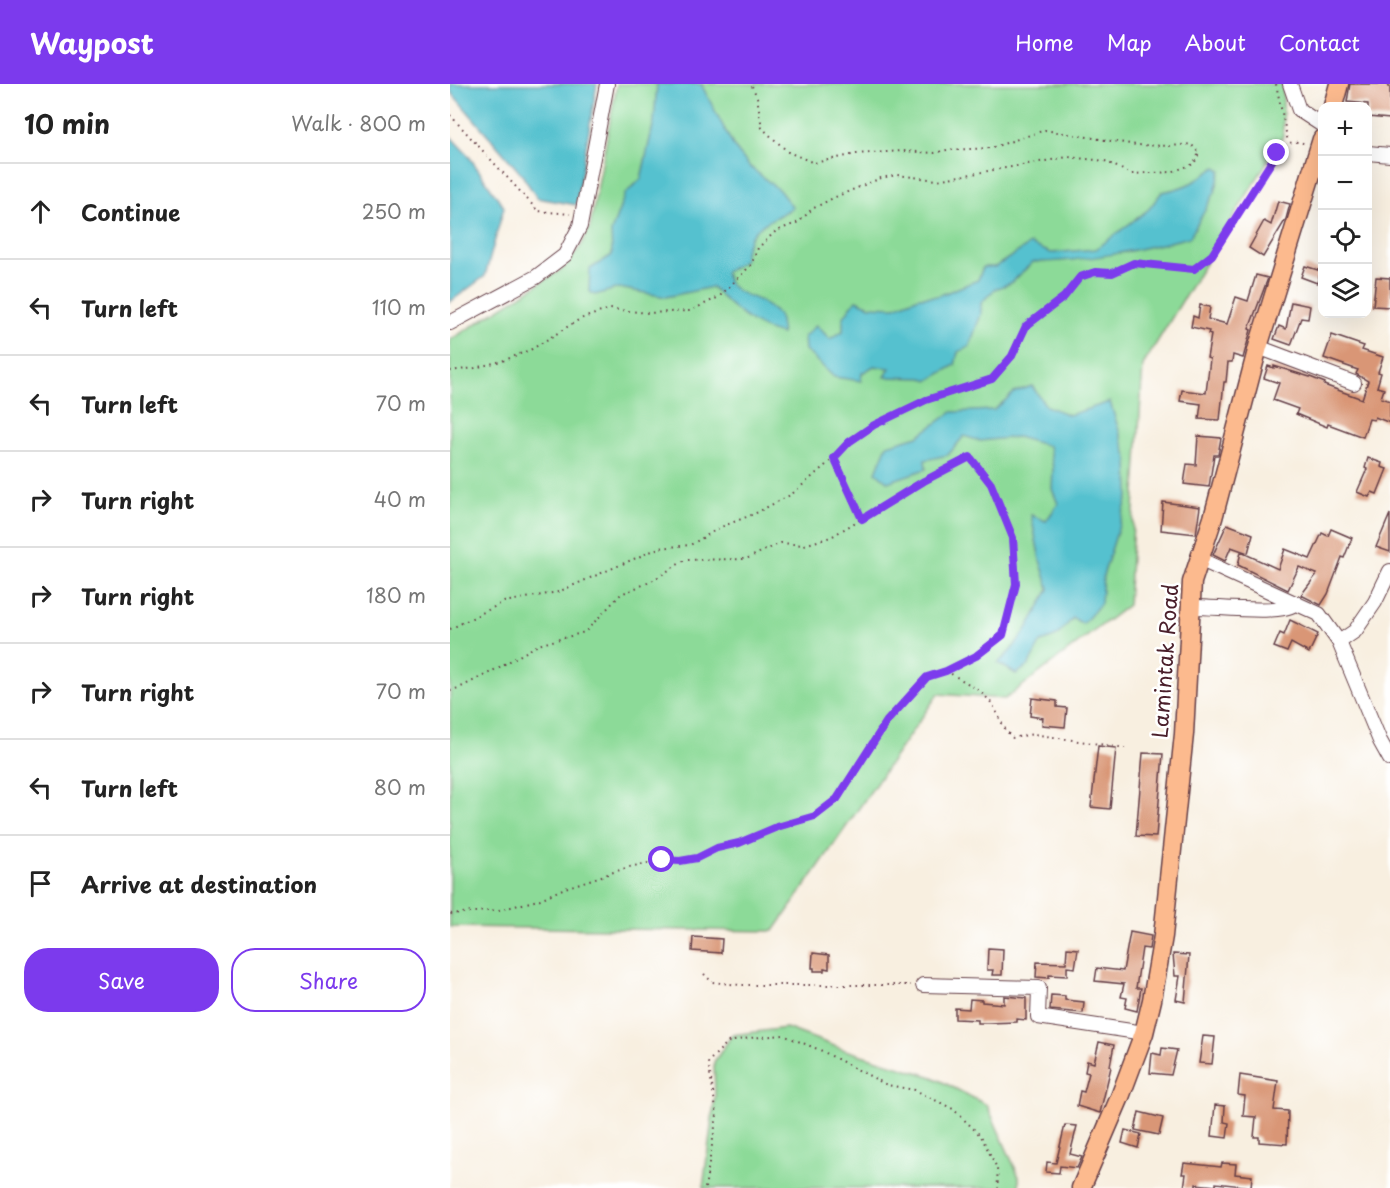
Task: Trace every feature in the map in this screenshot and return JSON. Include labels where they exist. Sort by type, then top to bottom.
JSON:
[{"type":"main road","points":[[1333,102],[1339,84]]},
{"type":"main road","name":"Lamintak Road","points":[[1081,1188],[1120,1097],[1144,1033],[1152,1000],[1165,924],[1184,734],[1192,582],[1213,518],[1258,347],[1319,156]]},
{"type":"street","points":[[450,324],[536,278],[565,255],[580,226],[608,84]]},
{"type":"street","points":[[1290,84],[1299,110],[1318,122]]},
{"type":"street","points":[[1372,153],[1390,155]]},
{"type":"street","points":[[1258,347],[1354,383]]},
{"type":"street","points":[[1199,559],[1319,614],[1339,642],[1380,741],[1390,759]]},
{"type":"street","points":[[1339,642],[1355,631],[1375,602],[1390,571]]},
{"type":"street","points":[[1191,607],[1274,609],[1292,608],[1296,603]]},
{"type":"street","points":[[922,985],[1039,987],[1038,1017],[1144,1033]]},
{"type":"path","points":[[450,371],[475,368],[506,360],[532,349],[580,319],[610,309],[648,312],[690,311],[719,297],[751,265],[758,248],[776,231],[799,222],[812,209],[833,198],[881,178],[897,175],[937,180],[1068,157],[1105,161],[1131,174],[1171,172],[1194,164],[1199,153],[1191,144],[1136,145],[1045,130],[991,148],[947,150],[934,153],[902,151],[856,154],[814,163],[788,152],[762,128],[757,97],[751,84]]},
{"type":"path","points":[[1276,84],[1288,142]]},
{"type":"path","points":[[450,115],[538,211],[582,215]]},
{"type":"path","points":[[450,629],[504,602],[558,592],[659,548],[690,545],[721,527],[754,514],[792,494],[849,442],[874,425],[926,400],[992,379],[1012,356],[1026,326],[1064,297],[1080,277],[1095,272],[1112,273],[1134,263],[1194,269],[1212,255],[1277,153],[1288,142],[1318,144]]},
{"type":"path","points":[[450,690],[489,673],[538,645],[585,632],[621,594],[650,582],[685,560],[746,559],[781,543],[804,545],[831,537],[924,481],[970,457],[991,484],[1013,538],[1016,584],[1003,635],[976,656],[946,671],[927,677],[887,721],[837,799],[815,816],[777,827],[739,843],[717,848],[697,858],[680,861],[662,860],[629,867],[565,888],[538,900],[499,910],[450,914]]},
{"type":"path","points":[[834,458],[862,519]]},
{"type":"path","points":[[946,671],[988,698],[999,716],[1004,731],[1013,738],[1033,734],[1125,748]]},
{"type":"path","points":[[704,974],[712,982],[740,985],[922,985]]},
{"type":"path","points":[[705,1188],[717,1115],[708,1062],[728,1042],[783,1035],[820,1050],[887,1085],[915,1090],[953,1109],[981,1136],[997,1168],[999,1188]]},
{"type":"green space","points":[[617,84],[1283,84],[1283,136],[1143,365],[1128,605],[1005,699],[938,694],[774,931],[450,927],[450,340],[564,268],[581,246],[590,227]]},
{"type":"green space","points":[[786,1028],[845,1050],[933,1077],[987,1105],[1019,1177],[1019,1188],[703,1188],[715,1096],[714,1062],[732,1035]]},
{"type":"water","points":[[450,84],[597,84],[576,205],[537,198],[522,175],[450,91]]},
{"type":"water","points":[[657,84],[701,84],[734,147],[749,166],[779,190],[793,208],[759,227],[749,240],[744,261],[725,272],[733,288],[761,301],[779,315],[782,334],[753,322],[712,287],[666,297],[619,288],[595,295],[589,291],[590,269],[612,255],[611,232],[625,194],[641,179],[654,121]]},
{"type":"water","points":[[450,136],[468,155],[504,207],[485,276],[450,302]]},
{"type":"water","points":[[1216,167],[1221,170],[1215,192],[1190,237],[1093,258],[1033,262],[1011,283],[995,289],[981,303],[981,314],[969,347],[958,352],[955,365],[928,381],[923,378],[885,377],[890,368],[874,366],[862,373],[861,381],[834,377],[805,350],[804,337],[816,325],[830,339],[843,331],[843,318],[856,300],[870,306],[895,307],[919,297],[938,296],[978,280],[983,267],[995,267],[1030,244],[1051,253],[1096,249],[1149,209],[1162,192],[1190,183]]},
{"type":"water","points":[[1032,386],[1046,406],[1069,415],[1110,402],[1128,459],[1129,494],[1103,576],[1101,603],[1083,624],[1073,618],[1057,636],[1041,642],[1028,666],[1016,674],[998,663],[1021,638],[1049,589],[1040,560],[1031,515],[1046,521],[1058,504],[1052,489],[1053,468],[1049,446],[1017,437],[980,441],[964,436],[948,455],[925,460],[926,469],[888,482],[876,472],[887,445],[918,436],[952,412],[994,410],[1015,392]]},
{"type":"building","points":[[1350,84],[1388,84],[1390,87],[1390,119],[1372,117],[1372,102],[1347,102]]},
{"type":"building","points":[[1278,201],[1290,204],[1286,219],[1263,257],[1249,248],[1264,221],[1271,225]]},
{"type":"building","points":[[1305,266],[1318,270],[1317,283],[1301,277]]},
{"type":"building","points":[[1256,275],[1268,278],[1249,329],[1251,330],[1243,358],[1233,355],[1232,362],[1228,362],[1220,420],[1199,419],[1201,404],[1180,401],[1182,390],[1206,393],[1210,359],[1207,358],[1211,335],[1208,334],[1209,331],[1191,327],[1193,316],[1198,318],[1200,305],[1210,307],[1208,319],[1227,324],[1236,297],[1248,301]]},
{"type":"building","points":[[1376,277],[1390,278],[1390,307],[1373,306]]},
{"type":"building","points":[[1291,302],[1310,306],[1308,319],[1301,318],[1291,345],[1274,339],[1279,326],[1286,329]]},
{"type":"building","points":[[1332,335],[1364,346],[1362,350],[1383,357],[1378,372],[1381,373],[1377,387],[1384,389],[1381,398],[1390,401],[1390,423],[1375,417],[1374,420],[1369,419],[1363,437],[1328,424],[1327,427],[1296,414],[1298,409],[1273,400],[1279,383],[1264,378],[1268,366],[1274,368],[1274,366],[1310,377],[1325,383],[1324,385],[1362,399],[1368,381],[1356,374],[1358,370],[1324,358]]},
{"type":"building","points":[[1198,436],[1221,438],[1218,455],[1214,455],[1209,487],[1184,484],[1187,464],[1196,465]]},
{"type":"building","points":[[1368,458],[1382,463],[1381,467],[1387,469],[1377,494],[1372,492],[1369,497],[1357,492],[1367,469],[1365,468]]},
{"type":"building","points":[[1163,502],[1200,507],[1196,534],[1161,530]]},
{"type":"building","points":[[1390,514],[1390,552],[1376,547]]},
{"type":"building","points":[[1227,524],[1253,534],[1248,553],[1231,547],[1225,561],[1213,555]]},
{"type":"building","points":[[1331,529],[1352,538],[1321,605],[1301,595],[1317,574],[1299,567],[1288,590],[1238,565],[1241,552],[1278,569],[1285,549],[1310,559],[1322,533],[1328,536]]},
{"type":"building","points":[[1290,620],[1318,634],[1309,653],[1291,643],[1287,652],[1274,647],[1280,633],[1284,635]]},
{"type":"building","points":[[1032,698],[1057,701],[1057,707],[1067,708],[1065,727],[1042,725],[1043,718],[1030,716]]},
{"type":"building","points":[[1098,746],[1116,748],[1110,809],[1091,807]]},
{"type":"building","points":[[1143,753],[1163,754],[1156,837],[1136,836]]},
{"type":"building","points":[[1130,932],[1151,936],[1149,949],[1142,948],[1136,988],[1141,988],[1137,1011],[1125,1008],[1127,998],[1121,997],[1124,984],[1095,981],[1097,968],[1123,971]]},
{"type":"building","points":[[693,937],[722,939],[721,953],[692,951]]},
{"type":"building","points":[[988,948],[1003,949],[1002,975],[992,975],[993,970],[987,970]]},
{"type":"building","points":[[1067,948],[1078,949],[1075,968],[1067,967],[1067,976],[1036,977],[1037,962],[1066,963]]},
{"type":"building","points":[[813,953],[829,955],[829,969],[814,971],[812,968]]},
{"type":"building","points":[[1173,954],[1189,955],[1185,1002],[1176,1000],[1180,976],[1175,976]]},
{"type":"building","points":[[1051,995],[1065,996],[1065,1000],[1084,1002],[1083,1013],[1050,1010]]},
{"type":"building","points":[[1004,996],[1026,998],[1026,1020],[978,1023],[978,1020],[955,1019],[955,1008],[969,1009],[970,999],[1004,1004]]},
{"type":"building","points":[[1203,1036],[1215,1037],[1212,1064],[1199,1063]]},
{"type":"building","points":[[1099,1042],[1114,1045],[1100,1113],[1077,1106],[1080,1091],[1084,1092],[1089,1073],[1085,1072],[1087,1061],[1094,1063]]},
{"type":"building","points":[[1162,1048],[1177,1050],[1171,1075],[1150,1073],[1152,1053],[1161,1055]]},
{"type":"building","points":[[1240,1075],[1278,1081],[1274,1110],[1288,1111],[1287,1144],[1259,1142],[1259,1137],[1254,1137],[1256,1117],[1243,1116],[1245,1096],[1238,1095]]},
{"type":"building","points":[[1215,1105],[1225,1106],[1224,1122],[1229,1123],[1227,1138],[1212,1136]]},
{"type":"building","points":[[1139,1112],[1163,1118],[1159,1135],[1135,1130]]},
{"type":"building","points":[[1065,1125],[1077,1126],[1070,1154],[1082,1157],[1077,1168],[1060,1166],[1059,1173],[1046,1172],[1047,1162],[1056,1163]]},
{"type":"building","points":[[1125,1130],[1141,1134],[1138,1148],[1122,1143]]},
{"type":"building","points":[[1184,1163],[1221,1167],[1222,1163],[1236,1164],[1235,1174],[1252,1176],[1251,1187],[1216,1183],[1216,1186],[1196,1184],[1196,1188],[1184,1188],[1186,1174],[1182,1174]]},
{"type":"route","points":[[662,860],[680,861],[697,858],[717,848],[739,843],[777,827],[815,816],[837,799],[887,721],[927,677],[946,671],[976,656],[1003,635],[1016,584],[1013,538],[991,484],[970,457],[924,481],[862,519],[834,458],[849,442],[874,425],[926,400],[992,379],[1012,356],[1026,326],[1064,297],[1080,277],[1095,272],[1112,273],[1134,263],[1194,269],[1212,255],[1277,153]]}]
